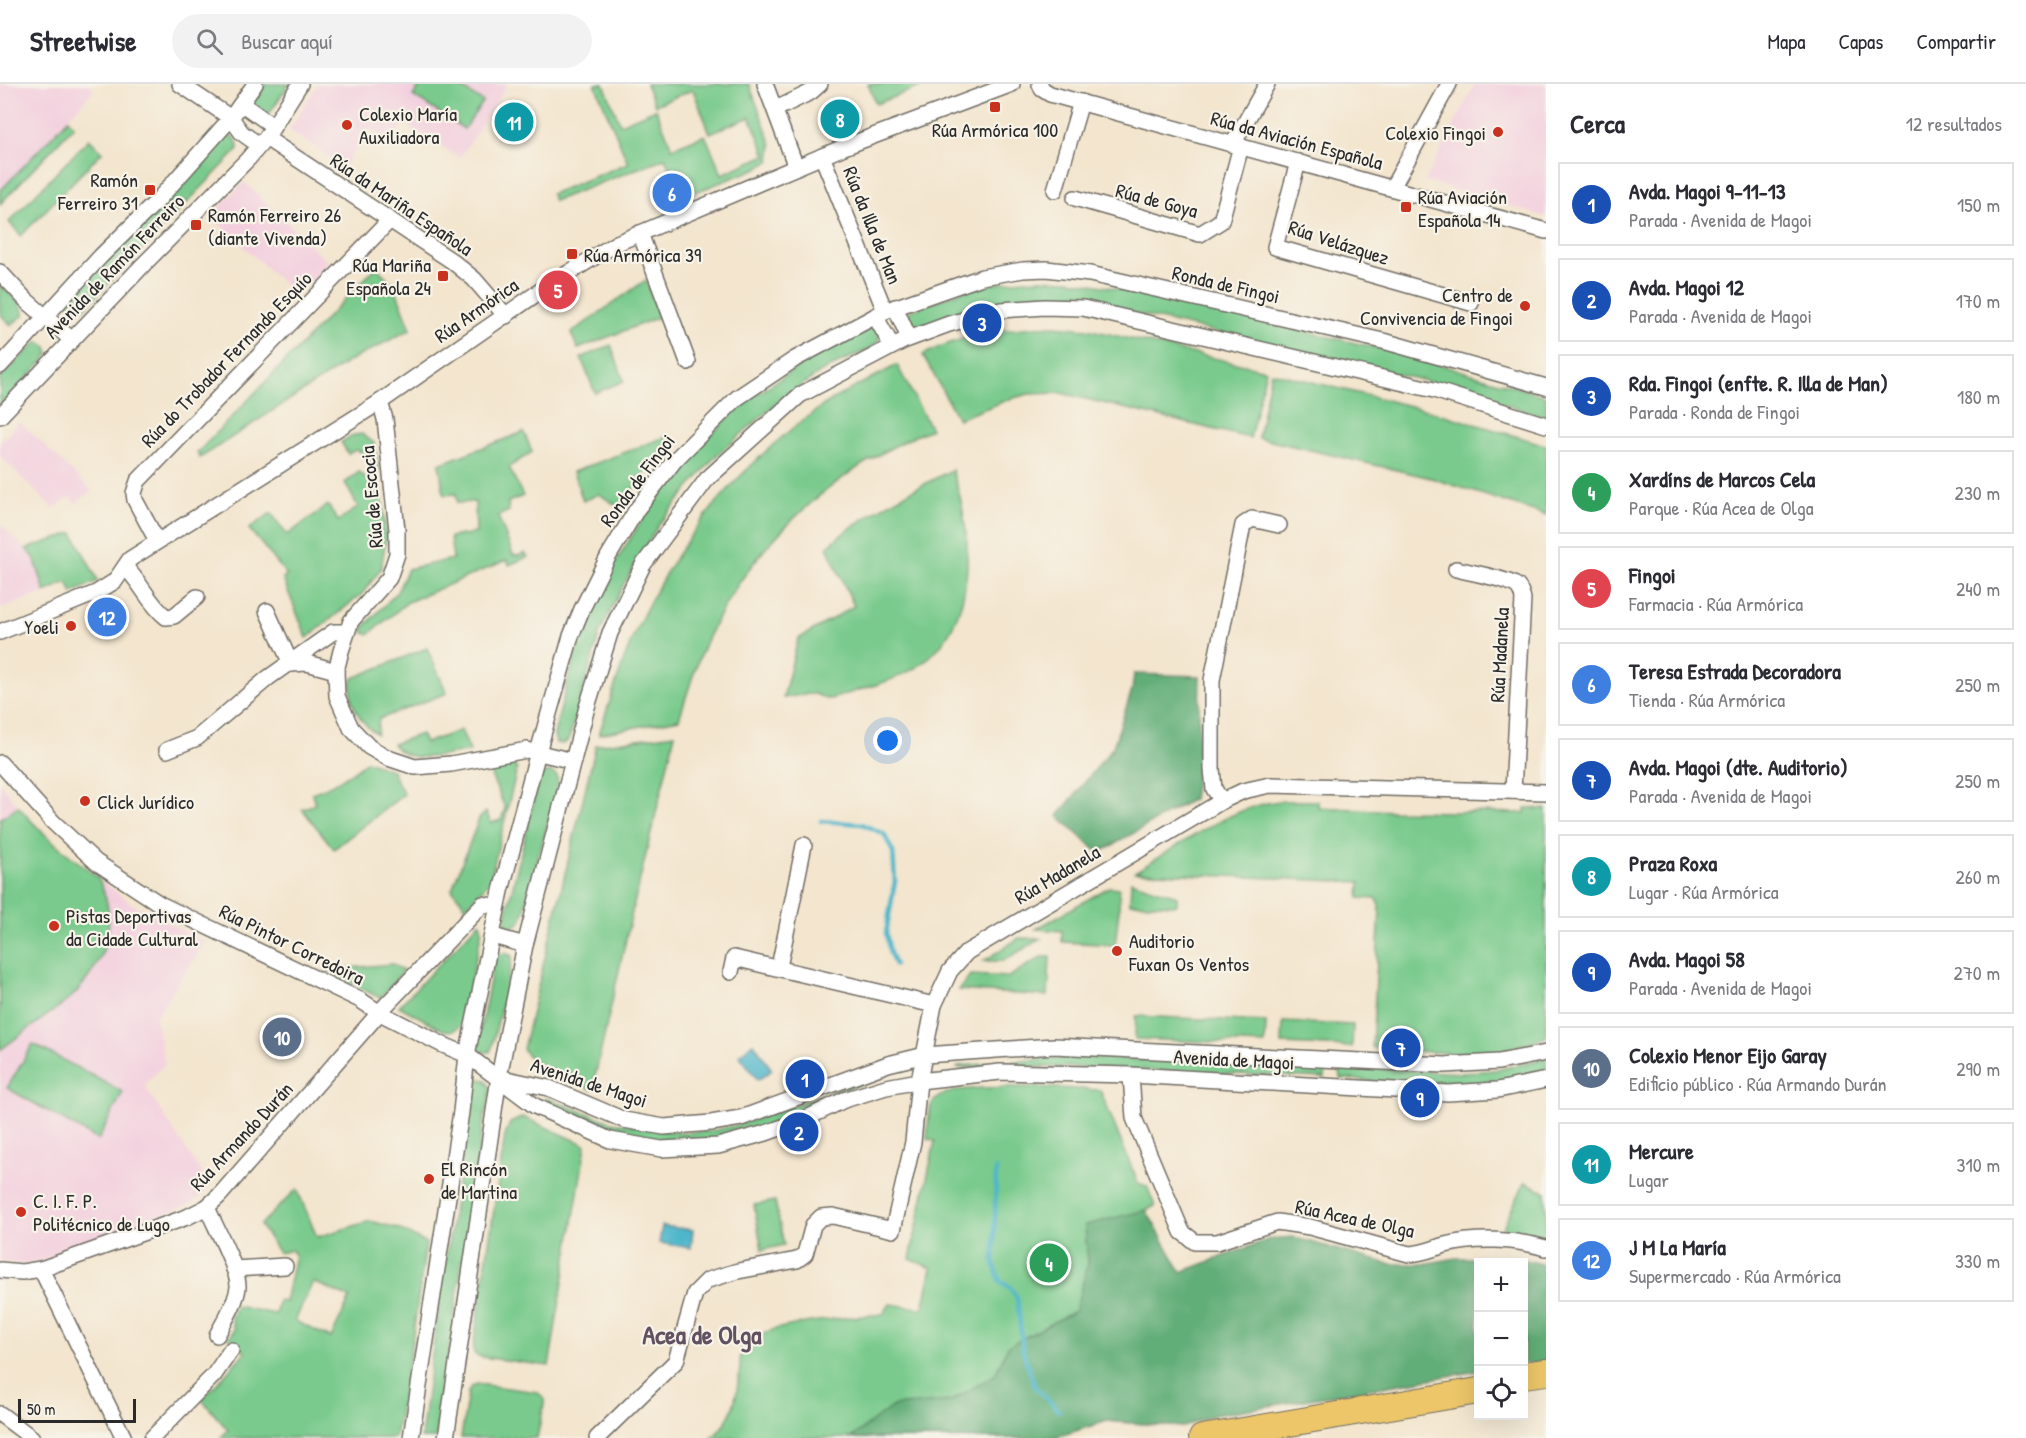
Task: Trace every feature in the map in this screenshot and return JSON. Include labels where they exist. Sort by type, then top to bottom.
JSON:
[{"type":"highway","points":[[1528,1374],[1546,1372]]},
{"type":"highway","points":[[1528,1385],[1546,1384]]},
{"type":"highway","points":[[1394,1404],[1474,1385]]},
{"type":"highway","points":[[1202,1438],[1474,1391]]},
{"type":"street","points":[[180,84],[231,118],[242,133],[266,136]]},
{"type":"street","name":"Avenida de Ramón Ferreiro","points":[[0,366],[101,256],[157,201],[231,118],[255,84]]},
{"type":"street","name":"Avenida de Ramón Ferreiro","points":[[0,416],[266,136],[300,84]]},
{"type":"street","points":[[765,84],[796,167]]},
{"type":"street","points":[[776,109],[811,92],[820,84]]},
{"type":"street","name":"Rúa Armórica","points":[[0,632],[96,594],[115,581],[130,559],[380,402],[549,285],[608,249],[640,233],[822,156],[1012,84]]},
{"type":"street","name":"Rúa da Aviación Española","points":[[1041,84],[1042,88],[1050,94],[1546,231]]},
{"type":"street","name":"Rúa de Goya","points":[[1075,198],[1200,234],[1221,221],[1237,145],[1267,84]]},
{"type":"street","points":[[1392,188],[1449,84]]},
{"type":"street","points":[[1055,190],[1081,102]]},
{"type":"street","points":[[242,104],[266,136]]},
{"type":"street","name":"Rúa da Mariña Española","points":[[266,136],[452,261],[474,279],[506,315]]},
{"type":"street","name":"Rúa da Illa de Man","points":[[822,156],[885,311]]},
{"type":"street","name":"Rúa Velázquez","points":[[1298,162],[1275,247],[1471,303]]},
{"type":"street","name":"Rúa do Trobador Fernando Esquío","points":[[157,541],[135,500],[134,494],[138,481],[390,220]]},
{"type":"street","points":[[640,233],[688,362]]},
{"type":"street","name":"Ronda de Fingoi","points":[[411,1438],[461,1112],[467,1055],[501,891],[571,636],[608,557],[637,509],[675,460],[737,398],[795,359],[885,311],[982,277],[1023,270],[1046,269],[1090,274],[1387,342],[1546,387]]},
{"type":"street","points":[[0,272],[72,340]]},
{"type":"street","points":[[446,1438],[499,1077],[525,945],[573,761],[610,633],[644,565],[707,479],[800,395],[909,338],[1001,310],[1083,308],[1434,390],[1546,425]]},
{"type":"street","points":[[885,311],[909,338]]},
{"type":"street","points":[[885,311],[892,346]]},
{"type":"street","name":"Rúa de Escocia","points":[[380,402],[385,419],[398,554],[389,578],[351,621],[336,671],[337,696],[351,728],[369,747],[388,758],[415,767],[451,764],[517,751],[538,752]]},
{"type":"street","points":[[1222,801],[1215,789],[1212,769],[1212,680],[1238,547],[1243,525],[1252,519],[1279,525]]},
{"type":"street","points":[[125,567],[135,576],[159,612],[166,617],[174,616],[196,597]]},
{"type":"street","name":"Rúa Madanela","points":[[1456,569],[1506,581],[1516,585],[1521,591],[1523,599],[1513,791]]},
{"type":"street","points":[[267,611],[291,664]]},
{"type":"street","points":[[167,750],[197,738],[268,678],[291,664],[333,632],[347,632]]},
{"type":"street","points":[[291,664],[307,663],[336,671]]},
{"type":"street","points":[[538,752],[573,761]]},
{"type":"street","name":"Rúa Pintor Corredoira","points":[[0,763],[53,822],[96,862],[151,898],[467,1055]]},
{"type":"street","name":"Rúa Madanela","points":[[925,1055],[934,1005],[950,971],[967,952],[1222,801],[1243,792],[1270,785],[1546,792]]},
{"type":"street","points":[[778,967],[804,845]]},
{"type":"street","name":"Rúa Armando Durán","points":[[0,1270],[22,1272],[41,1269],[187,1217],[207,1207],[219,1197],[380,1013],[483,904],[488,904]]},
{"type":"street","points":[[492,936],[525,945]]},
{"type":"street","points":[[731,972],[734,958],[934,1005]]},
{"type":"street","name":"Avenida de Magoi","points":[[499,1077],[549,1088],[624,1120],[664,1127],[741,1118],[878,1068],[925,1055],[1054,1046],[1445,1065],[1499,1062],[1546,1053]]},
{"type":"street","points":[[467,1055],[499,1077]]},
{"type":"street","points":[[597,1438],[676,1361],[695,1293],[708,1280],[738,1271],[797,1260],[805,1254],[813,1225],[821,1217],[833,1216],[893,1230],[913,1142],[919,1081],[925,1055]]},
{"type":"street","name":"Avenida de Magoi","points":[[499,1077],[535,1106],[588,1132],[609,1140],[661,1149],[718,1146],[766,1133],[805,1119],[844,1100],[886,1087],[1000,1072],[1131,1075],[1448,1093],[1498,1090],[1546,1080]]},
{"type":"street","name":"Rúa Acea de Olga","points":[[1131,1075],[1134,1119],[1182,1232],[1195,1242],[1217,1242],[1277,1222],[1310,1227],[1409,1254],[1426,1253],[1445,1245],[1484,1239],[1546,1248]]},
{"type":"street","points":[[207,1207],[234,1269],[238,1287],[217,1335]]},
{"type":"street","points":[[234,1269],[285,1266]]},
{"type":"street","points":[[41,1269],[124,1438]]},
{"type":"street","points":[[152,1438],[214,1375],[231,1350]]},
{"type":"street","points":[[0,1414],[32,1438]]},
{"type":"shaded area","points":[[0,84],[88,84],[94,90],[0,191]]},
{"type":"shaded area","name":"Colexio María Auxiliadora","points":[[318,84],[508,84],[460,158],[404,123],[391,142],[368,128],[344,167],[289,130]]},
{"type":"shaded area","name":"Colexio Fingoi","points":[[1475,84],[1546,84],[1546,217],[1425,181]]},
{"type":"shaded area","points":[[244,182],[329,263],[306,287],[287,287],[211,216]]},
{"type":"shaded area","points":[[19,421],[92,491],[75,504],[70,497],[54,509],[0,456],[0,443]]},
{"type":"shaded area","points":[[0,524],[34,557],[45,592],[0,609]]},
{"type":"shaded area","points":[[0,783],[18,806],[0,819]]},
{"type":"shaded area","points":[[98,879],[132,904],[205,942],[155,1018],[165,1064],[144,1085],[210,1186],[188,1205],[56,1257],[32,1263],[0,1262],[0,1050],[68,1001],[95,968],[106,944],[109,922],[106,900]]},
{"type":"green space","points":[[265,84],[289,84],[269,114],[251,103]]},
{"type":"green space","points":[[421,84],[456,84],[483,102],[464,129],[413,96]]},
{"type":"green space","points":[[595,84],[604,84],[620,124],[656,109],[672,148],[705,135],[722,174],[766,155],[750,117],[710,133],[693,90],[655,105],[646,84],[749,84],[772,145],[770,160],[760,167],[683,197],[665,158],[554,201],[551,194],[628,163]]},
{"type":"green space","points":[[868,84],[927,84],[876,104]]},
{"type":"green space","points":[[68,119],[74,126],[0,204],[0,191]]},
{"type":"green space","points":[[228,135],[235,138],[238,150],[85,308],[77,311],[66,303],[221,141]]},
{"type":"green space","points":[[89,139],[102,152],[21,236],[9,222]]},
{"type":"green space","points":[[376,267],[394,285],[411,329],[346,363],[200,458],[197,453]]},
{"type":"green space","points":[[1038,279],[1070,280],[1125,290],[1408,355],[1546,396],[1546,417],[1439,384],[1099,305],[1049,300],[1004,303],[959,313],[914,327],[907,317],[908,312],[965,290],[1002,282]]},
{"type":"green space","points":[[646,280],[659,317],[578,349],[571,333]]},
{"type":"green space","points":[[0,284],[21,305],[24,315],[11,325],[0,314]]},
{"type":"green space","points":[[1054,326],[1087,329],[1266,370],[1250,438],[1061,393],[1029,394],[958,419],[923,355],[954,341],[987,333]]},
{"type":"green space","points":[[866,328],[874,328],[880,334],[878,342],[871,348],[824,370],[778,402],[714,458],[659,524],[625,582],[600,632],[569,739],[564,744],[556,743],[554,735],[568,679],[585,624],[606,577],[642,520],[685,460],[744,403],[804,363]]},
{"type":"green space","points":[[38,341],[47,347],[49,352],[46,358],[0,406],[0,378]]},
{"type":"green space","points":[[611,345],[624,381],[595,393],[581,358]]},
{"type":"green space","points":[[897,365],[931,429],[862,465],[830,487],[800,512],[773,540],[748,570],[708,637],[679,719],[599,734],[636,630],[671,565],[714,506],[763,454],[791,430],[830,401]]},
{"type":"green space","points":[[1271,372],[1427,410],[1546,445],[1546,515],[1431,478],[1258,438]]},
{"type":"green space","points":[[524,432],[532,452],[509,467],[523,496],[508,502],[509,511],[498,516],[513,555],[518,556],[525,553],[528,557],[509,565],[507,560],[408,602],[369,634],[364,633],[364,627],[397,592],[408,569],[453,559],[450,537],[476,533],[475,502],[457,503],[456,494],[444,495],[439,464]]},
{"type":"green space","points":[[362,434],[374,443],[379,471],[374,469],[360,451],[355,450],[348,454],[341,442],[354,435]]},
{"type":"green space","points":[[665,437],[670,441],[619,507],[599,494],[583,501],[573,472]]},
{"type":"green space","points":[[952,470],[964,520],[967,547],[966,574],[962,600],[954,624],[940,646],[916,668],[876,685],[826,699],[815,694],[783,698],[798,639],[854,606],[827,547],[871,514]]},
{"type":"green space","points":[[359,472],[382,492],[386,540],[381,569],[362,594],[307,638],[283,579],[287,575],[249,529],[271,513],[287,535],[328,505],[338,521],[358,507],[345,483]]},
{"type":"green space","points":[[73,533],[98,581],[72,593],[67,582],[45,592],[34,557],[26,549]]},
{"type":"green space","points":[[427,648],[447,693],[379,719],[377,734],[365,724],[356,710],[351,694],[353,678]]},
{"type":"green space","points":[[1134,674],[1200,676],[1198,765],[1193,799],[1099,853],[1058,816],[1113,747],[1132,690]]},
{"type":"green space","points":[[461,730],[470,751],[418,757],[399,751],[393,744],[421,734],[425,743]]},
{"type":"green space","points":[[675,734],[592,1090],[530,1059],[523,1049],[596,745]]},
{"type":"green space","points":[[367,761],[394,771],[393,774],[404,794],[334,849],[302,809],[315,804],[312,793],[341,780]]},
{"type":"green space","points":[[512,764],[517,769],[490,881],[466,907],[452,889],[479,819],[486,812],[491,823],[501,820],[505,808],[488,768]]},
{"type":"green space","points":[[551,772],[557,776],[558,784],[523,915],[521,921],[514,927],[508,926],[505,921],[506,915],[538,783],[541,774]]},
{"type":"green space","points":[[1282,801],[1318,801],[1318,807],[1393,811],[1525,813],[1525,808],[1546,809],[1546,1037],[1490,1052],[1439,1053],[1372,1048],[1380,909],[1377,899],[1359,898],[1360,882],[1135,872],[1225,818],[1264,804]]},
{"type":"green space","name":"Pistas Deportivas da Cidade Cultural","points":[[18,806],[52,841],[97,877],[107,903],[108,931],[94,969],[77,991],[67,1001],[0,1050],[0,819]]},
{"type":"green space","points":[[1131,881],[1177,896],[1177,905],[1130,903]]},
{"type":"green space","points":[[1109,887],[1119,888],[1115,945],[1062,942],[1062,931],[1036,929]]},
{"type":"green space","points":[[480,922],[482,930],[460,1026],[454,1030],[443,1030],[399,1006]]},
{"type":"green space","points":[[1019,938],[1041,939],[1003,961],[984,961]]},
{"type":"green space","points":[[505,953],[512,956],[511,966],[492,1047],[490,1052],[483,1052],[478,1050],[478,1042],[495,955]]},
{"type":"green space","points":[[1041,957],[1050,957],[1048,996],[959,990],[970,975],[1009,977]]},
{"type":"green space","points":[[393,964],[403,971],[380,998],[325,970]]},
{"type":"green space","points":[[1136,1016],[1266,1022],[1265,1044],[1135,1039]]},
{"type":"green space","points":[[1283,1022],[1353,1025],[1352,1047],[1282,1044]]},
{"type":"green space","points":[[33,1044],[123,1092],[98,1140],[7,1088]]},
{"type":"green space","points":[[1070,1057],[1325,1066],[1325,1078],[1069,1067],[957,1068]]},
{"type":"green space","points":[[1546,1058],[1546,1070],[1496,1082],[1418,1084],[1340,1079],[1340,1067],[1464,1073],[1501,1069]]},
{"type":"green space","points":[[880,1074],[881,1077],[842,1091],[772,1125],[718,1142],[663,1143],[624,1136],[600,1129],[542,1103],[545,1098],[611,1122],[681,1133],[711,1131],[742,1124]]},
{"type":"green space","points":[[479,1079],[486,1080],[491,1089],[482,1128],[436,1438],[421,1438],[439,1303],[473,1087]]},
{"type":"green space","points":[[1006,1087],[1100,1090],[1138,1183],[1147,1186],[1155,1206],[1146,1210],[1181,1272],[1183,1427],[1107,1421],[1057,1438],[712,1438],[726,1422],[734,1405],[741,1350],[750,1339],[784,1327],[829,1319],[883,1314],[890,1304],[923,1309],[932,1268],[910,1259],[935,1141],[927,1139],[931,1106],[943,1094],[953,1091]]},
{"type":"green space","points":[[523,1117],[586,1145],[549,1366],[482,1357],[475,1355],[473,1350],[505,1136],[510,1123]]},
{"type":"green space","points":[[1525,1182],[1546,1192],[1546,1238],[1502,1229]]},
{"type":"green space","points":[[297,1189],[317,1237],[370,1221],[397,1228],[426,1243],[395,1438],[220,1438],[228,1430],[202,1400],[245,1352],[229,1338],[234,1330],[231,1318],[236,1306],[275,1314],[279,1300],[285,1302],[295,1255],[292,1250],[279,1253],[260,1225]],"holes":[[[313,1282],[350,1298],[331,1338],[295,1321]]]},
{"type":"green space","points":[[775,1201],[784,1245],[762,1250],[754,1205]]},
{"type":"green space","points":[[1146,1210],[1181,1272],[1270,1239],[1293,1237],[1389,1264],[1423,1264],[1456,1258],[1474,1258],[1474,1372],[1215,1415],[1183,1427],[1107,1421],[1057,1438],[851,1438],[893,1406],[951,1401],[995,1375],[1008,1346],[1075,1311],[1088,1264],[1085,1225]]},
{"type":"green space","points":[[1528,1261],[1546,1265],[1546,1361],[1528,1363]]},
{"type":"green space","points":[[477,1384],[537,1392],[544,1398],[537,1438],[461,1438],[468,1392]]},
{"type":"water","points":[[754,1043],[772,1070],[758,1080],[739,1055]]},
{"type":"water","points":[[662,1226],[693,1230],[691,1248],[659,1243]]},
{"type":"waterway","points":[[821,821],[862,824],[884,834],[893,852],[895,881],[886,933],[895,965]]},
{"type":"waterway","points":[[996,1169],[994,1263],[1000,1282],[1010,1287],[1017,1298],[1023,1351],[1035,1387],[1059,1411]]},
{"type":"place","name":"Rúa Armórica 100","points":[[995,107]]},
{"type":"place","name":"Praza Roxa","points":[[840,119]]},
{"type":"place","name":"Mercure","points":[[514,122]]},
{"type":"place","name":"Colexio María Auxiliadora","points":[[347,125]]},
{"type":"place","name":"Colexio Fingoi","points":[[1498,132]]},
{"type":"place","name":"Ramón Ferreiro 31","points":[[150,190]]},
{"type":"place","name":"Teresa Estrada Decoradora","points":[[672,193]]},
{"type":"place","name":"Rúa Aviación Española 14","points":[[1406,207]]},
{"type":"place","name":"Ramón Ferreiro 26 (diante Vivenda)","points":[[196,225]]},
{"type":"place","name":"Rúa Armórica 39","points":[[572,254]]},
{"type":"place","name":"Rúa Mariña Española 24","points":[[443,276]]},
{"type":"place","name":"Fingoi","points":[[558,290]]},
{"type":"place","name":"Centro de Convivencia de Fingoi","points":[[1525,306]]},
{"type":"place","name":"Rda. Fingoi (enfte. R. Illa de Man)","points":[[982,323]]},
{"type":"place","name":"J M La María","points":[[107,617]]},
{"type":"place","name":"Yoeli","points":[[71,626]]},
{"type":"place","name":"Click Jurídico","points":[[85,801]]},
{"type":"place","name":"Pistas Deportivas da Cidade Cultural","points":[[54,926]]},
{"type":"place","name":"Auditorio Fuxan Os Ventos","points":[[1117,951]]},
{"type":"place","name":"Colexio Menor Eijo Garay","points":[[282,1037]]},
{"type":"place","name":"Avda. Magoi (dte. Auditorio)","points":[[1401,1048]]},
{"type":"place","name":"Avda. Magoi 9-11-13","points":[[805,1079]]},
{"type":"place","name":"Avda. Magoi 58","points":[[1420,1098]]},
{"type":"place","name":"Avda. Magoi 12","points":[[799,1132]]},
{"type":"place","name":"El Rincón de Martina","points":[[429,1179]]},
{"type":"place","name":"C. I. F. P. Politécnico de Lugo","points":[[21,1212]]},
{"type":"place","name":"Xardíns de Marcos Cela","points":[[1049,1263]]},
{"type":"district","name":"Acea de Olga","points":[[702,1334]]}]
